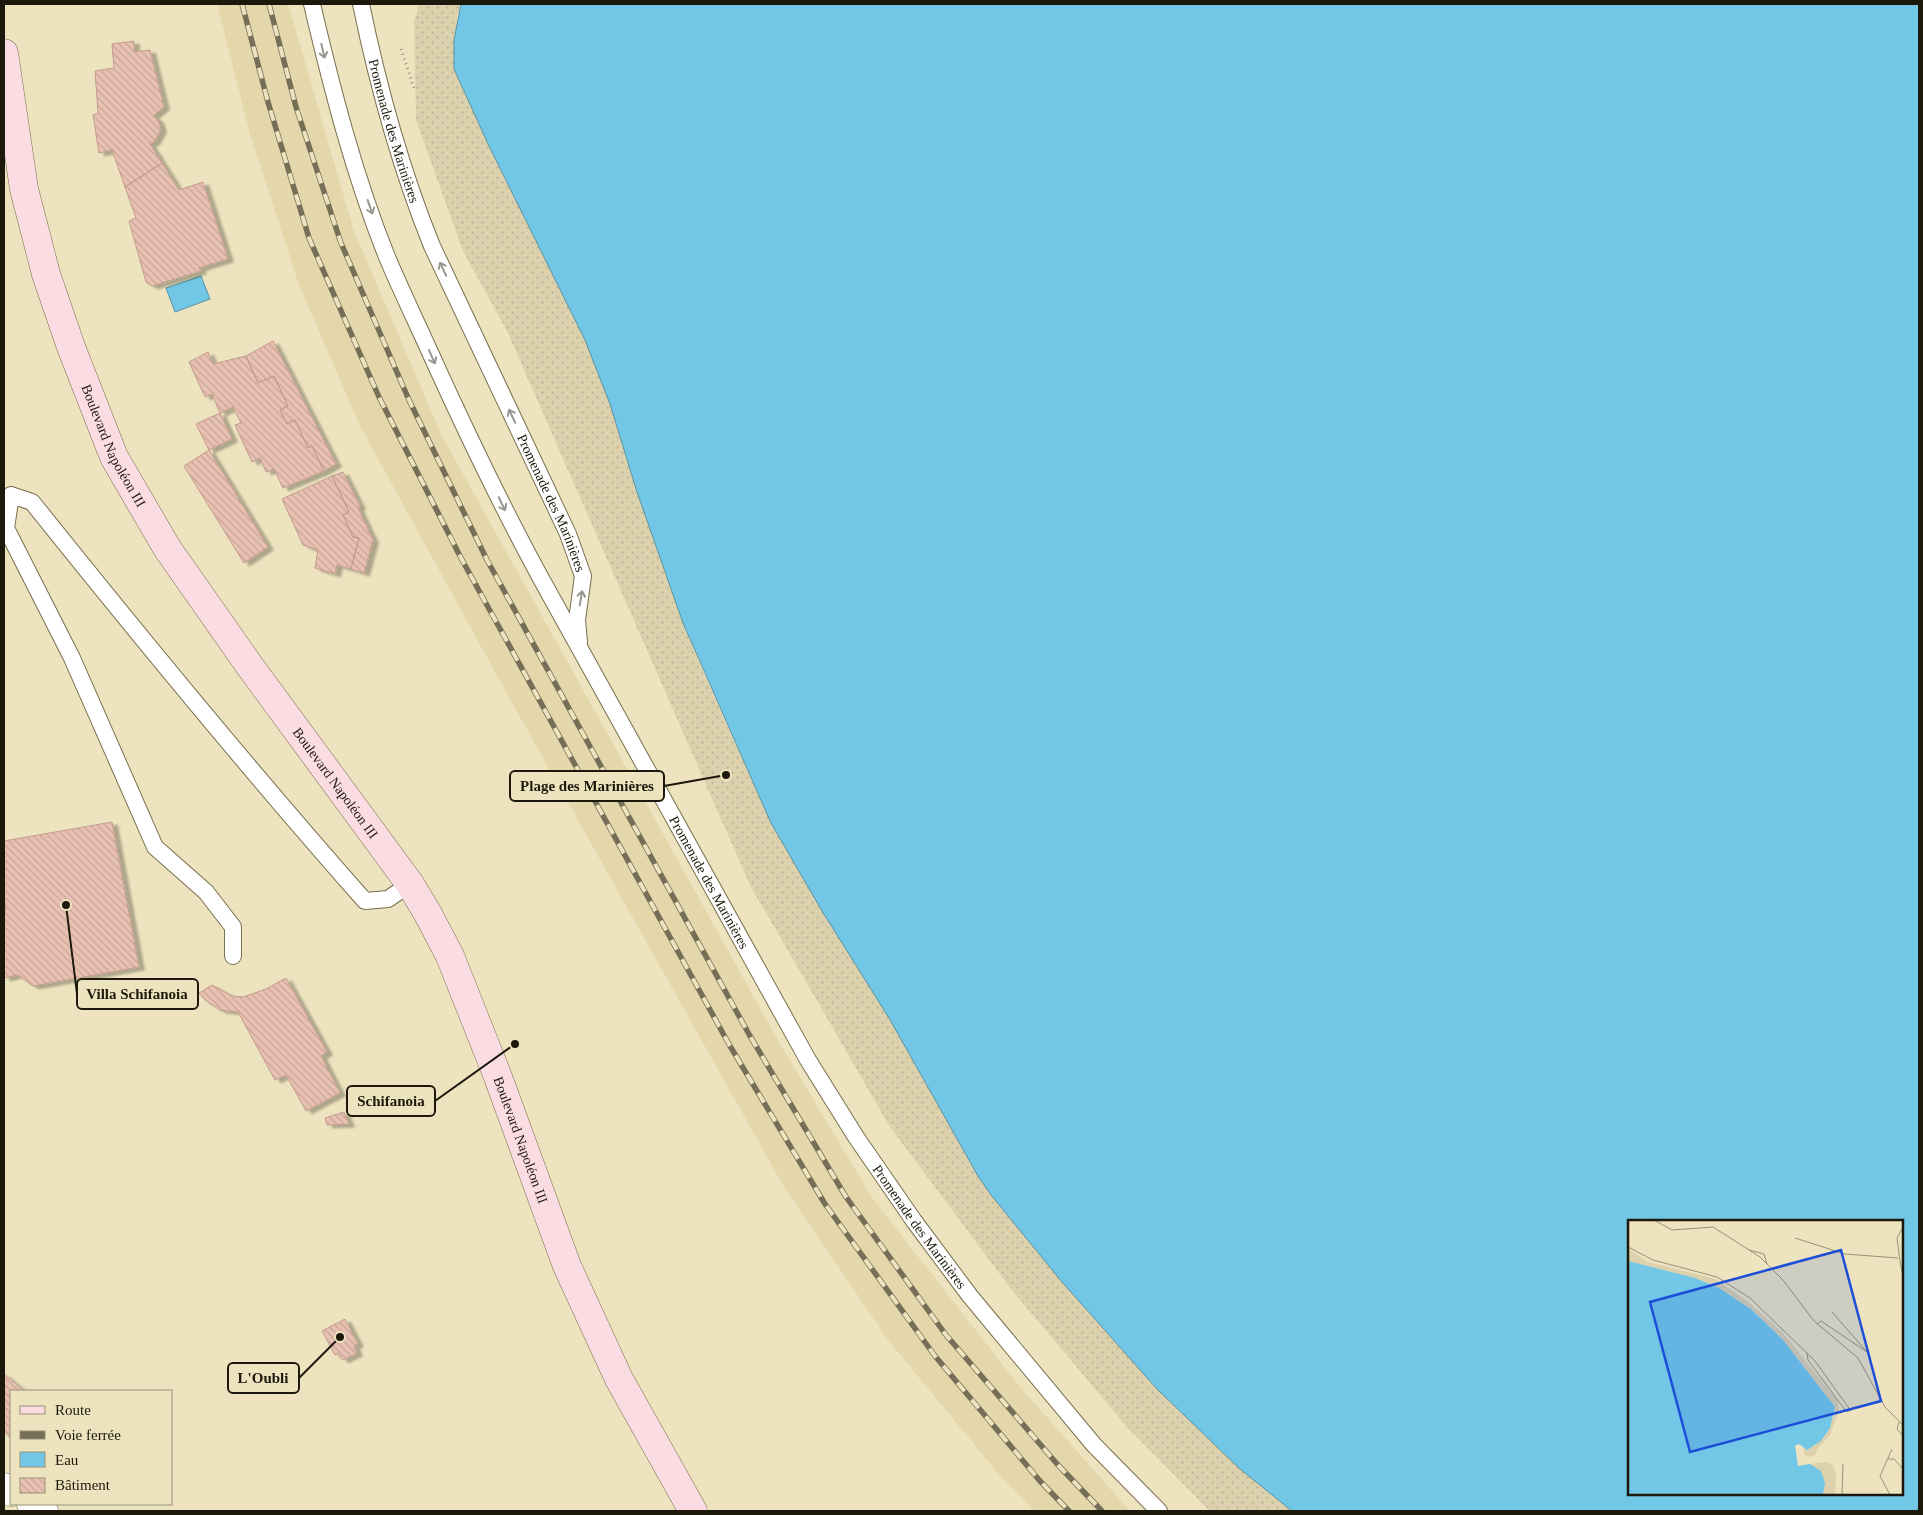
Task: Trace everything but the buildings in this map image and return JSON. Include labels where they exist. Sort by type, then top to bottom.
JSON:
[{"type":"main road","name":"Boulevard Napoléon III","points":[[4,53],[24,190],[46,274],[71,347],[114,457],[172,555],[249,665],[410,884],[428,914],[450,956],[498,1076],[567,1266],[619,1379],[693,1511]]},
{"type":"lane","points":[[312,4],[333,90],[355,164],[387,256],[464,428],[521,542],[579,646]]},
{"type":"lane","name":"Promenade des Marinières","points":[[361,4],[376,72],[402,166],[415,205],[432,246],[568,534],[582,569],[584,584],[577,620],[579,646],[808,1060],[856,1138],[914,1221],[970,1296],[1094,1445],[1159,1511]]},
{"type":"lane","points":[[233,956],[233,927],[206,892],[155,847],[72,658],[6,528],[11,496],[32,502],[271,794],[365,901],[388,899],[410,884]]},
{"type":"shaded area","points":[[217,4],[288,4],[354,231],[442,436],[772,1030],[873,1199],[1021,1388],[1130,1511],[1035,1511],[1002,1478],[888,1340],[784,1187],[506,692],[360,426],[299,285],[250,134]]},
{"type":"sand","points":[[419,4],[461,4],[457,16],[454,69],[488,144],[585,340],[610,404],[637,492],[683,623],[771,823],[822,911],[889,1018],[978,1176],[1010,1219],[1062,1282],[1157,1389],[1240,1469],[1292,1511],[1210,1511],[1127,1427],[1011,1289],[890,1127],[750,885],[507,331],[463,251],[416,120],[414,22]]},
{"type":"water","points":[[461,4],[1919,4],[1919,1511],[1292,1511],[1240,1469],[1157,1389],[1062,1282],[991,1195],[978,1176],[889,1018],[822,911],[771,823],[683,623],[637,492],[610,404],[585,340],[488,144],[454,69],[454,40]]},
{"type":"water","points":[[201,276],[210,299],[175,312],[166,288]]},
{"type":"railway","points":[[242,4],[268,102],[309,238],[379,397],[461,558],[730,1046],[825,1204],[935,1356],[1040,1481],[1069,1511]]},
{"type":"railway","points":[[269,4],[296,107],[341,243],[409,400],[487,560],[750,1036],[846,1197],[946,1335],[1058,1465],[1102,1511]]},
{"type":"place","name":"Plage des Marinières","points":[[726,775]]},
{"type":"place","name":"Villa Schifanoia","points":[[66,905]]},
{"type":"place","name":"Schifanoia","points":[[515,1044]]},
{"type":"place","name":"L'Oubli","points":[[340,1337]]}]
